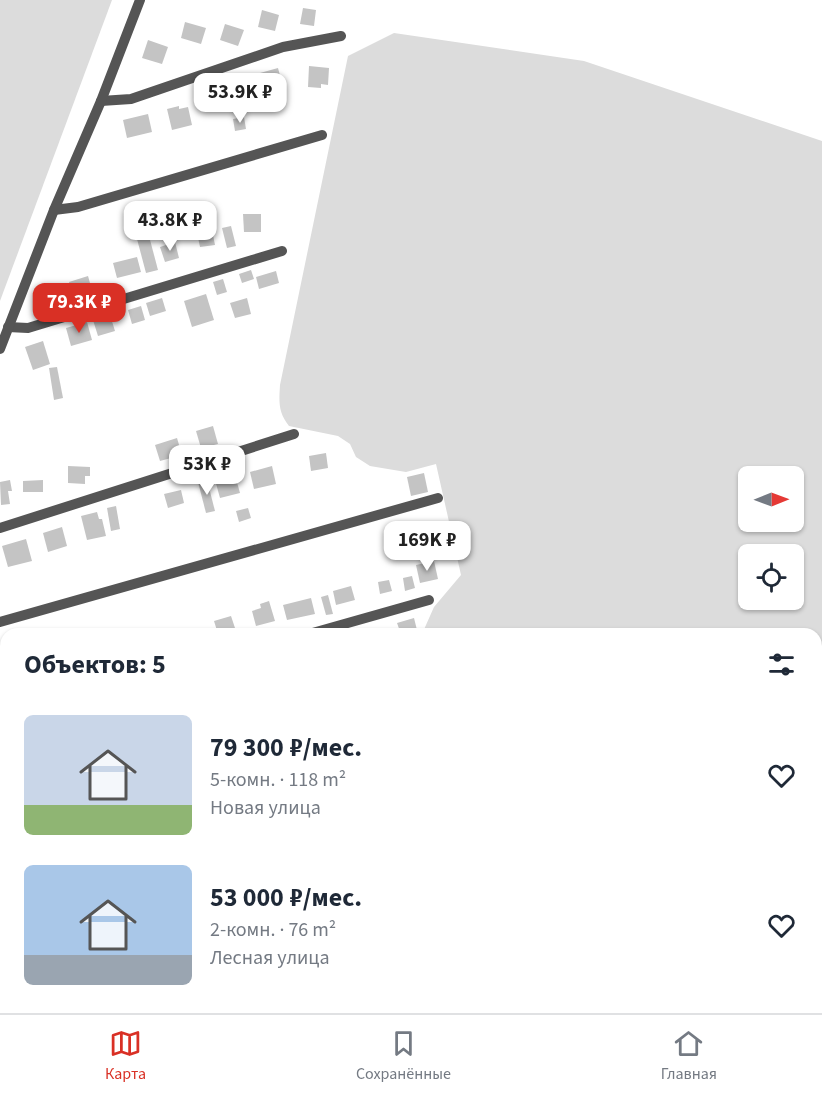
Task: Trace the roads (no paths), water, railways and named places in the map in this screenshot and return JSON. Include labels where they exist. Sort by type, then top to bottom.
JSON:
[{"type":"street","points":[[0,349],[140,0]]},
{"type":"street","points":[[101,101],[131,99],[283,47],[341,36]]},
{"type":"street","points":[[54,210],[78,207],[322,135]]},
{"type":"street","points":[[8,327],[28,328],[282,251]]},
{"type":"street","points":[[0,528],[294,434]]},
{"type":"street","points":[[0,622],[438,498]]},
{"type":"street","points":[[330,628],[429,600]]}]
